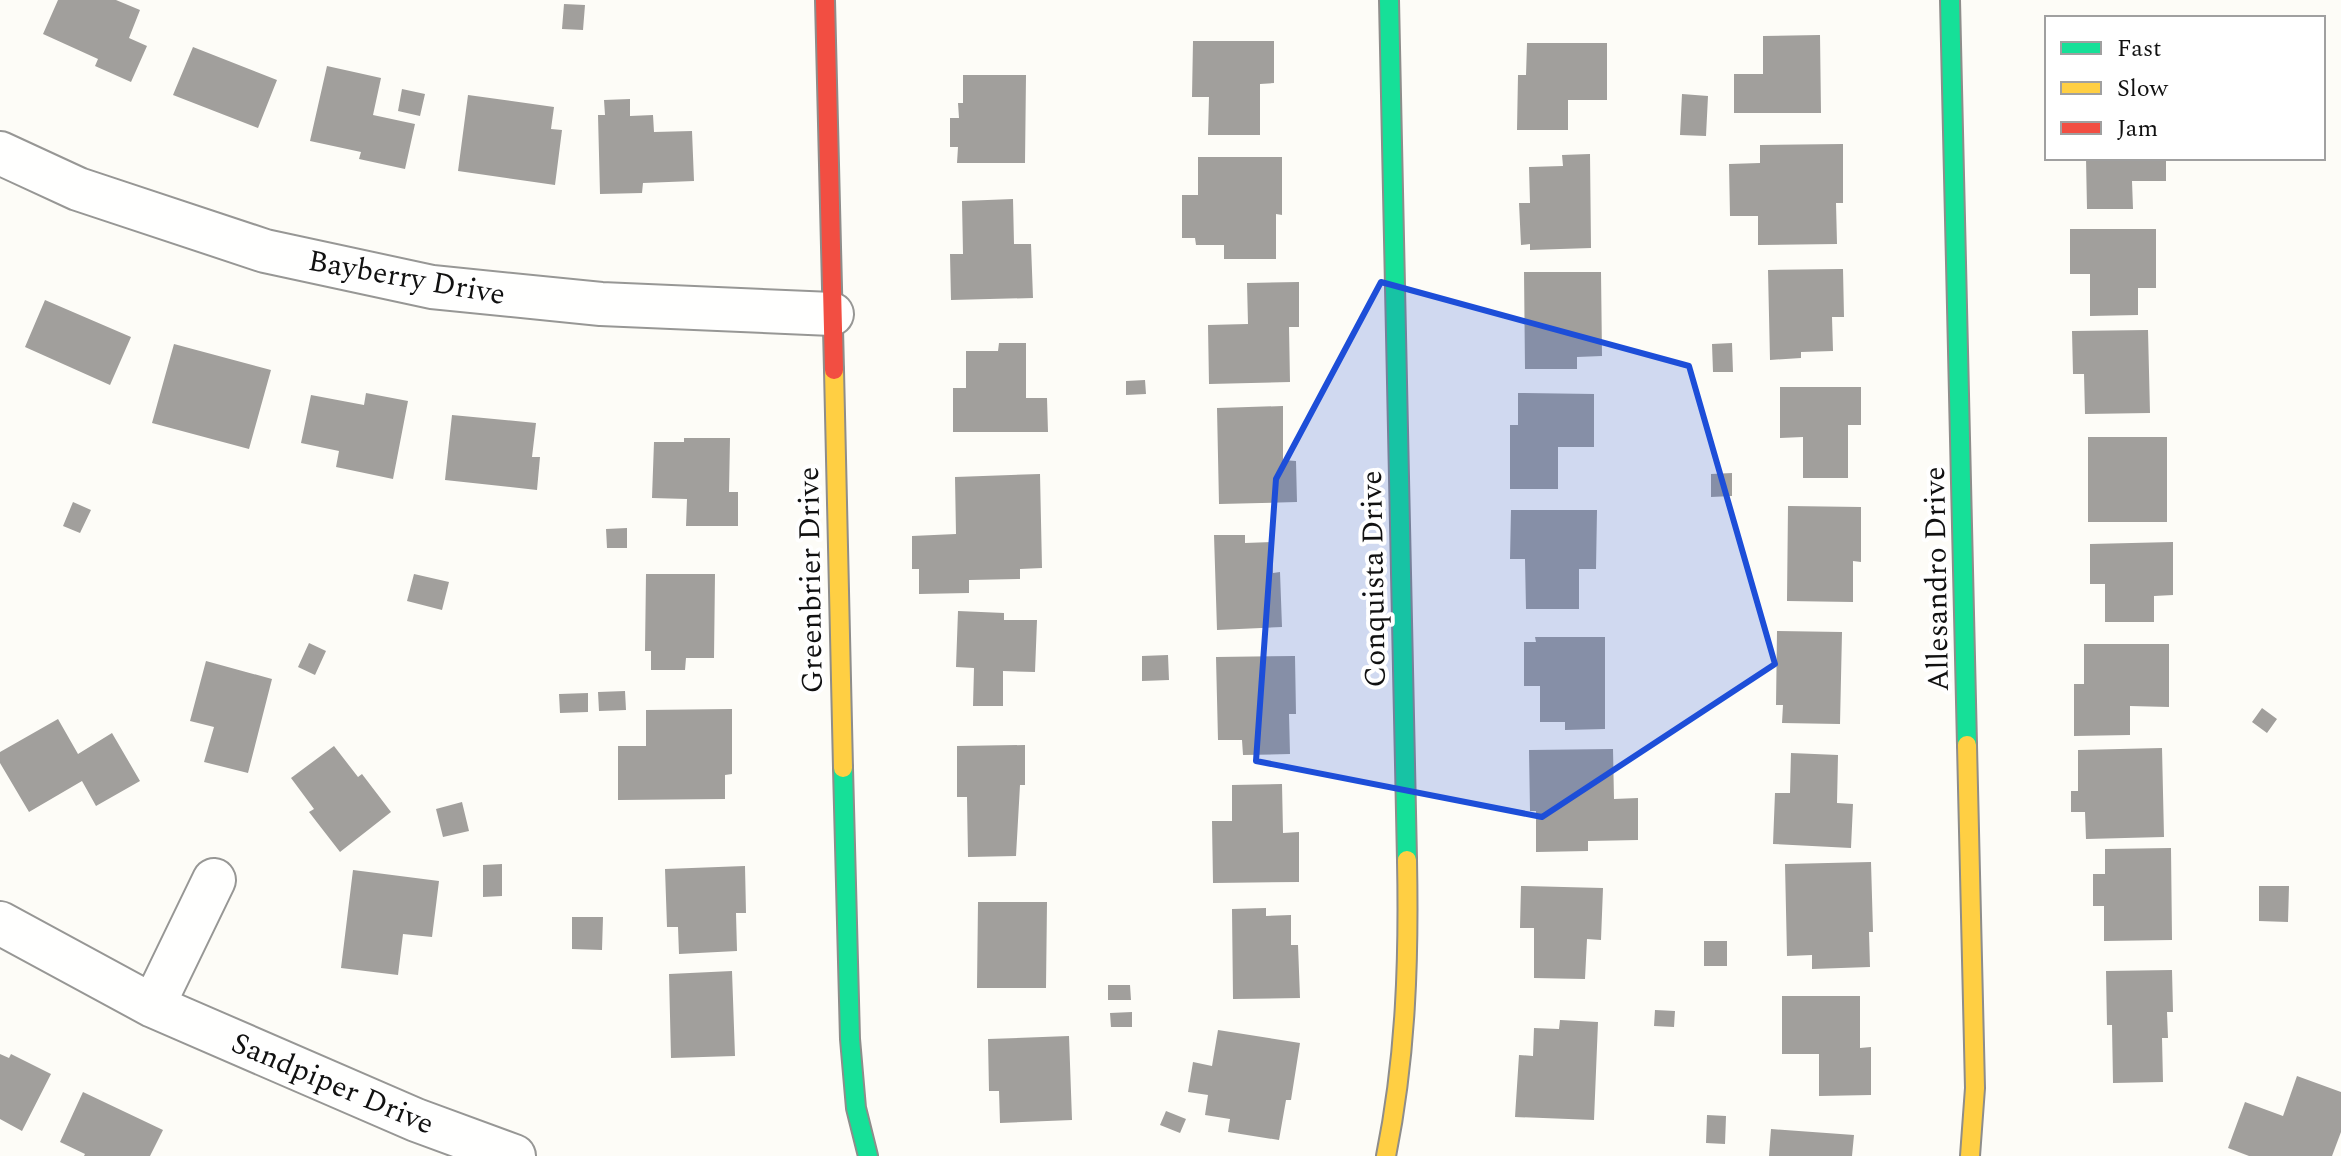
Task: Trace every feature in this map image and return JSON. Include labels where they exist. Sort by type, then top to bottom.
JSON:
[{"type":"street","name":"Greenbrier Drive","points":[[825,0],[850,1039],[856,1108],[868,1156]]},
{"type":"street","name":"Conquista Drive","points":[[1386,1156],[1406,1027],[1409,948],[1389,0]]},
{"type":"street","name":"Allesandro Drive","points":[[1950,0],[1975,1088],[1970,1156]]},
{"type":"street","name":"Bayberry Drive","points":[[0,153],[78,189],[265,251],[432,287],[601,304],[832,314]]},
{"type":"street","points":[[153,1006],[214,880]]},
{"type":"street","name":"Sandpiper Drive","points":[[0,923],[153,1006],[416,1120],[514,1156]]},
{"type":"highlighted area","points":[[1381,282],[1689,366],[1775,664],[1542,817],[1256,761],[1276,479]]},
{"type":"building","points":[[58,0],[116,0],[140,10],[129,38],[147,46],[131,82],[95,66],[98,59],[43,34]]},
{"type":"building","points":[[564,4],[585,5],[583,30],[562,29]]},
{"type":"building","points":[[1820,35],[1821,113],[1734,113],[1734,74],[1763,74],[1763,36]]},
{"type":"building","points":[[1193,41],[1274,41],[1274,83],[1260,84],[1260,135],[1208,135],[1209,97],[1192,97]]},
{"type":"building","points":[[1527,43],[1607,43],[1607,100],[1568,100],[1568,130],[1517,130],[1518,75],[1526,75]]},
{"type":"building","points":[[193,47],[277,80],[258,128],[173,95]]},
{"type":"building","points":[[327,66],[381,78],[373,115],[415,124],[405,169],[359,159],[361,152],[310,141]]},
{"type":"building","points":[[963,75],[1026,75],[1025,163],[957,163],[958,147],[950,147],[950,118],[959,118],[958,103],[963,103]]},
{"type":"building","points":[[402,89],[425,94],[420,116],[398,111]]},
{"type":"building","points":[[1682,94],[1708,96],[1706,136],[1680,135]]},
{"type":"building","points":[[468,95],[554,107],[551,129],[562,130],[555,185],[458,171]]},
{"type":"building","points":[[630,99],[630,116],[653,115],[654,132],[692,131],[694,181],[643,183],[642,193],[600,194],[598,115],[605,115],[604,100]]},
{"type":"building","points":[[1843,144],[1843,203],[1836,203],[1837,244],[1758,245],[1758,216],[1730,216],[1729,164],[1760,163],[1760,145]]},
{"type":"building","points":[[1590,154],[1591,248],[1530,250],[1530,244],[1521,245],[1519,203],[1530,203],[1529,167],[1563,166],[1562,155]]},
{"type":"building","points":[[1198,157],[1282,157],[1282,215],[1276,214],[1276,259],[1224,259],[1224,245],[1196,245],[1195,238],[1182,238],[1182,195],[1198,195]]},
{"type":"building","points":[[2086,160],[2166,160],[2166,181],[2132,181],[2133,209],[2087,209]]},
{"type":"building","points":[[1013,199],[1014,244],[1031,244],[1033,298],[951,300],[950,254],[963,254],[962,201]]},
{"type":"building","points":[[2070,229],[2156,229],[2156,288],[2138,288],[2138,315],[2090,316],[2090,274],[2070,274]]},
{"type":"building","points":[[1843,269],[1844,317],[1832,317],[1833,351],[1801,352],[1801,358],[1770,360],[1768,270]]},
{"type":"building","points":[[1524,272],[1601,272],[1602,356],[1577,357],[1577,369],[1525,369]]},
{"type":"building","points":[[1299,282],[1299,327],[1289,327],[1290,382],[1209,384],[1208,325],[1248,324],[1247,283]]},
{"type":"building","points":[[45,300],[131,337],[110,385],[25,347]]},
{"type":"building","points":[[2148,330],[2150,413],[2085,414],[2084,374],[2073,374],[2072,331]]},
{"type":"building","points":[[999,343],[1026,343],[1026,398],[1047,398],[1048,432],[953,432],[953,388],[966,388],[966,351],[998,351]]},
{"type":"building","points":[[1732,343],[1733,372],[1713,372],[1712,344]]},
{"type":"building","points":[[174,344],[271,370],[249,449],[152,423]]},
{"type":"building","points":[[1145,380],[1146,394],[1126,395],[1126,381]]},
{"type":"building","points":[[1780,387],[1861,387],[1861,425],[1848,425],[1848,478],[1803,478],[1803,437],[1780,438]]},
{"type":"building","points":[[366,393],[408,401],[393,479],[336,467],[339,451],[301,443],[311,395],[364,405]]},
{"type":"building","points":[[1518,393],[1594,394],[1594,447],[1558,447],[1558,489],[1510,489],[1510,425],[1518,425]]},
{"type":"building","points":[[1283,406],[1283,460],[1296,461],[1297,502],[1219,504],[1217,408]]},
{"type":"building","points":[[452,415],[536,423],[532,457],[540,457],[537,490],[445,480]]},
{"type":"building","points":[[2088,437],[2167,437],[2167,522],[2088,522]]},
{"type":"building","points":[[684,438],[730,438],[729,492],[738,492],[738,526],[686,526],[687,499],[652,498],[654,442],[684,442]]},
{"type":"building","points":[[1732,473],[1732,496],[1711,497],[1711,474]]},
{"type":"building","points":[[1040,474],[1042,568],[1020,569],[1020,579],[969,580],[969,593],[919,594],[919,569],[912,569],[912,536],[956,534],[955,477]]},
{"type":"building","points":[[73,502],[91,510],[80,533],[63,526]]},
{"type":"building","points":[[1788,506],[1861,507],[1861,562],[1853,561],[1853,602],[1787,601]]},
{"type":"building","points":[[1511,510],[1597,510],[1596,569],[1579,569],[1579,609],[1526,609],[1525,559],[1510,559]]},
{"type":"building","points":[[627,528],[627,548],[607,548],[606,529]]},
{"type":"building","points":[[1214,535],[1245,535],[1245,543],[1272,542],[1273,573],[1280,572],[1282,627],[1217,630]]},
{"type":"building","points":[[2173,542],[2173,595],[2154,596],[2154,622],[2105,622],[2105,584],[2090,584],[2090,544]]},
{"type":"building","points":[[414,574],[449,582],[442,610],[407,601]]},
{"type":"building","points":[[646,574],[715,574],[714,658],[686,658],[685,670],[651,670],[651,651],[645,651]]},
{"type":"building","points":[[958,611],[1004,613],[1004,620],[1037,620],[1035,672],[1003,671],[1003,706],[973,706],[974,668],[956,667]]},
{"type":"building","points":[[1777,631],[1842,632],[1840,724],[1782,723],[1783,705],[1776,705]]},
{"type":"building","points":[[1535,637],[1605,637],[1605,729],[1565,730],[1565,722],[1540,722],[1540,686],[1524,686],[1524,642],[1536,642]]},
{"type":"building","points":[[309,643],[326,651],[315,675],[298,667]]},
{"type":"building","points":[[2084,644],[2169,644],[2169,707],[2130,706],[2130,735],[2074,736],[2074,684],[2084,684]]},
{"type":"building","points":[[1168,655],[1169,680],[1142,681],[1142,656]]},
{"type":"building","points":[[1295,656],[1296,714],[1289,714],[1290,754],[1243,755],[1242,740],[1218,740],[1216,657]]},
{"type":"building","points":[[206,661],[272,679],[248,773],[204,762],[214,727],[190,721]]},
{"type":"building","points":[[625,691],[626,710],[599,711],[598,692]]},
{"type":"building","points":[[588,693],[588,712],[560,713],[559,694]]},
{"type":"building","points":[[2262,708],[2277,719],[2267,733],[2252,722]]},
{"type":"building","points":[[732,709],[732,774],[725,775],[725,799],[618,800],[618,746],[646,746],[646,710]]},
{"type":"building","points":[[58,719],[78,754],[112,733],[140,781],[96,806],[82,781],[29,812],[0,763],[0,752]]},
{"type":"building","points":[[1025,745],[1025,785],[1020,785],[1016,856],[968,857],[967,797],[957,797],[957,746]]},
{"type":"building","points":[[334,746],[358,777],[362,774],[391,812],[340,852],[309,812],[314,809],[291,778]]},
{"type":"building","points":[[2162,748],[2164,837],[2086,839],[2085,812],[2071,812],[2071,791],[2078,791],[2078,750]]},
{"type":"building","points":[[1613,749],[1614,799],[1638,798],[1638,840],[1588,841],[1588,851],[1536,852],[1536,811],[1530,811],[1529,750]]},
{"type":"building","points":[[1791,753],[1838,755],[1837,803],[1853,804],[1851,848],[1773,844],[1775,793],[1790,793]]},
{"type":"building","points":[[1282,784],[1283,833],[1299,832],[1299,882],[1213,883],[1212,821],[1232,821],[1232,785]]},
{"type":"building","points":[[462,802],[469,831],[443,837],[436,809]]},
{"type":"building","points":[[2171,848],[2172,940],[2104,941],[2104,906],[2093,906],[2093,874],[2105,874],[2105,849]]},
{"type":"building","points":[[1871,862],[1873,932],[1869,932],[1870,967],[1812,969],[1812,955],[1787,956],[1785,864]]},
{"type":"building","points":[[502,864],[502,896],[483,897],[483,865]]},
{"type":"building","points":[[745,866],[746,913],[736,913],[737,951],[679,954],[678,927],[667,927],[665,869]]},
{"type":"building","points":[[353,870],[439,881],[432,937],[403,934],[398,975],[341,968]]},
{"type":"building","points":[[1521,886],[1603,888],[1601,940],[1587,939],[1585,979],[1534,978],[1534,928],[1520,928]]},
{"type":"building","points":[[2259,886],[2289,886],[2288,922],[2259,921]]},
{"type":"building","points":[[978,902],[1047,902],[1046,988],[977,988]]},
{"type":"building","points":[[1266,908],[1266,916],[1291,915],[1291,945],[1298,945],[1300,998],[1233,999],[1232,909]]},
{"type":"building","points":[[572,917],[603,917],[602,950],[572,949]]},
{"type":"building","points":[[1704,941],[1727,941],[1727,966],[1704,966]]},
{"type":"building","points":[[2172,970],[2173,1012],[2167,1012],[2168,1038],[2162,1038],[2163,1082],[2113,1083],[2112,1025],[2107,1025],[2106,971]]},
{"type":"building","points":[[732,971],[735,1056],[671,1058],[669,974]]},
{"type":"building","points":[[1108,985],[1130,985],[1131,1000],[1108,1000]]},
{"type":"building","points":[[1782,996],[1860,996],[1860,1048],[1871,1047],[1871,1095],[1819,1096],[1819,1054],[1782,1054]]},
{"type":"building","points":[[1655,1010],[1675,1011],[1674,1027],[1654,1026]]},
{"type":"building","points":[[1132,1012],[1132,1027],[1111,1027],[1110,1013]]},
{"type":"building","points":[[1560,1020],[1598,1022],[1594,1120],[1515,1117],[1519,1055],[1533,1056],[1534,1028],[1559,1029]]},
{"type":"building","points":[[1218,1030],[1300,1043],[1291,1100],[1286,1100],[1279,1140],[1228,1132],[1230,1119],[1205,1115],[1208,1095],[1188,1092],[1193,1062],[1212,1066]]},
{"type":"building","points":[[1069,1036],[1072,1120],[1000,1123],[999,1091],[989,1091],[988,1039]]},
{"type":"building","points":[[0,1054],[9,1058],[11,1054],[51,1074],[22,1131],[0,1119]]},
{"type":"building","points":[[2297,1076],[2341,1092],[2341,1132],[2332,1156],[2249,1156],[2228,1148],[2245,1102],[2283,1116]]},
{"type":"building","points":[[83,1092],[163,1130],[150,1156],[84,1156],[60,1142]]},
{"type":"building","points":[[1166,1111],[1186,1119],[1180,1133],[1160,1125]]},
{"type":"building","points":[[1707,1115],[1726,1116],[1725,1144],[1706,1143]]},
{"type":"building","points":[[1771,1129],[1854,1135],[1852,1156],[1769,1156]]},
{"type":"traffic: fast","points":[[1389,0],[1407,860]]},
{"type":"traffic: fast","points":[[1950,0],[1967,745]]},
{"type":"traffic: fast","points":[[843,768],[850,1039],[856,1108],[868,1156]]},
{"type":"traffic: slow","points":[[834,370],[843,768]]},
{"type":"traffic: slow","points":[[1967,745],[1975,1088],[1970,1156]]},
{"type":"traffic: slow","points":[[1386,1156],[1398,1082],[1405,1008],[1407,860]]},
{"type":"traffic: jam","points":[[825,0],[834,370]]}]
